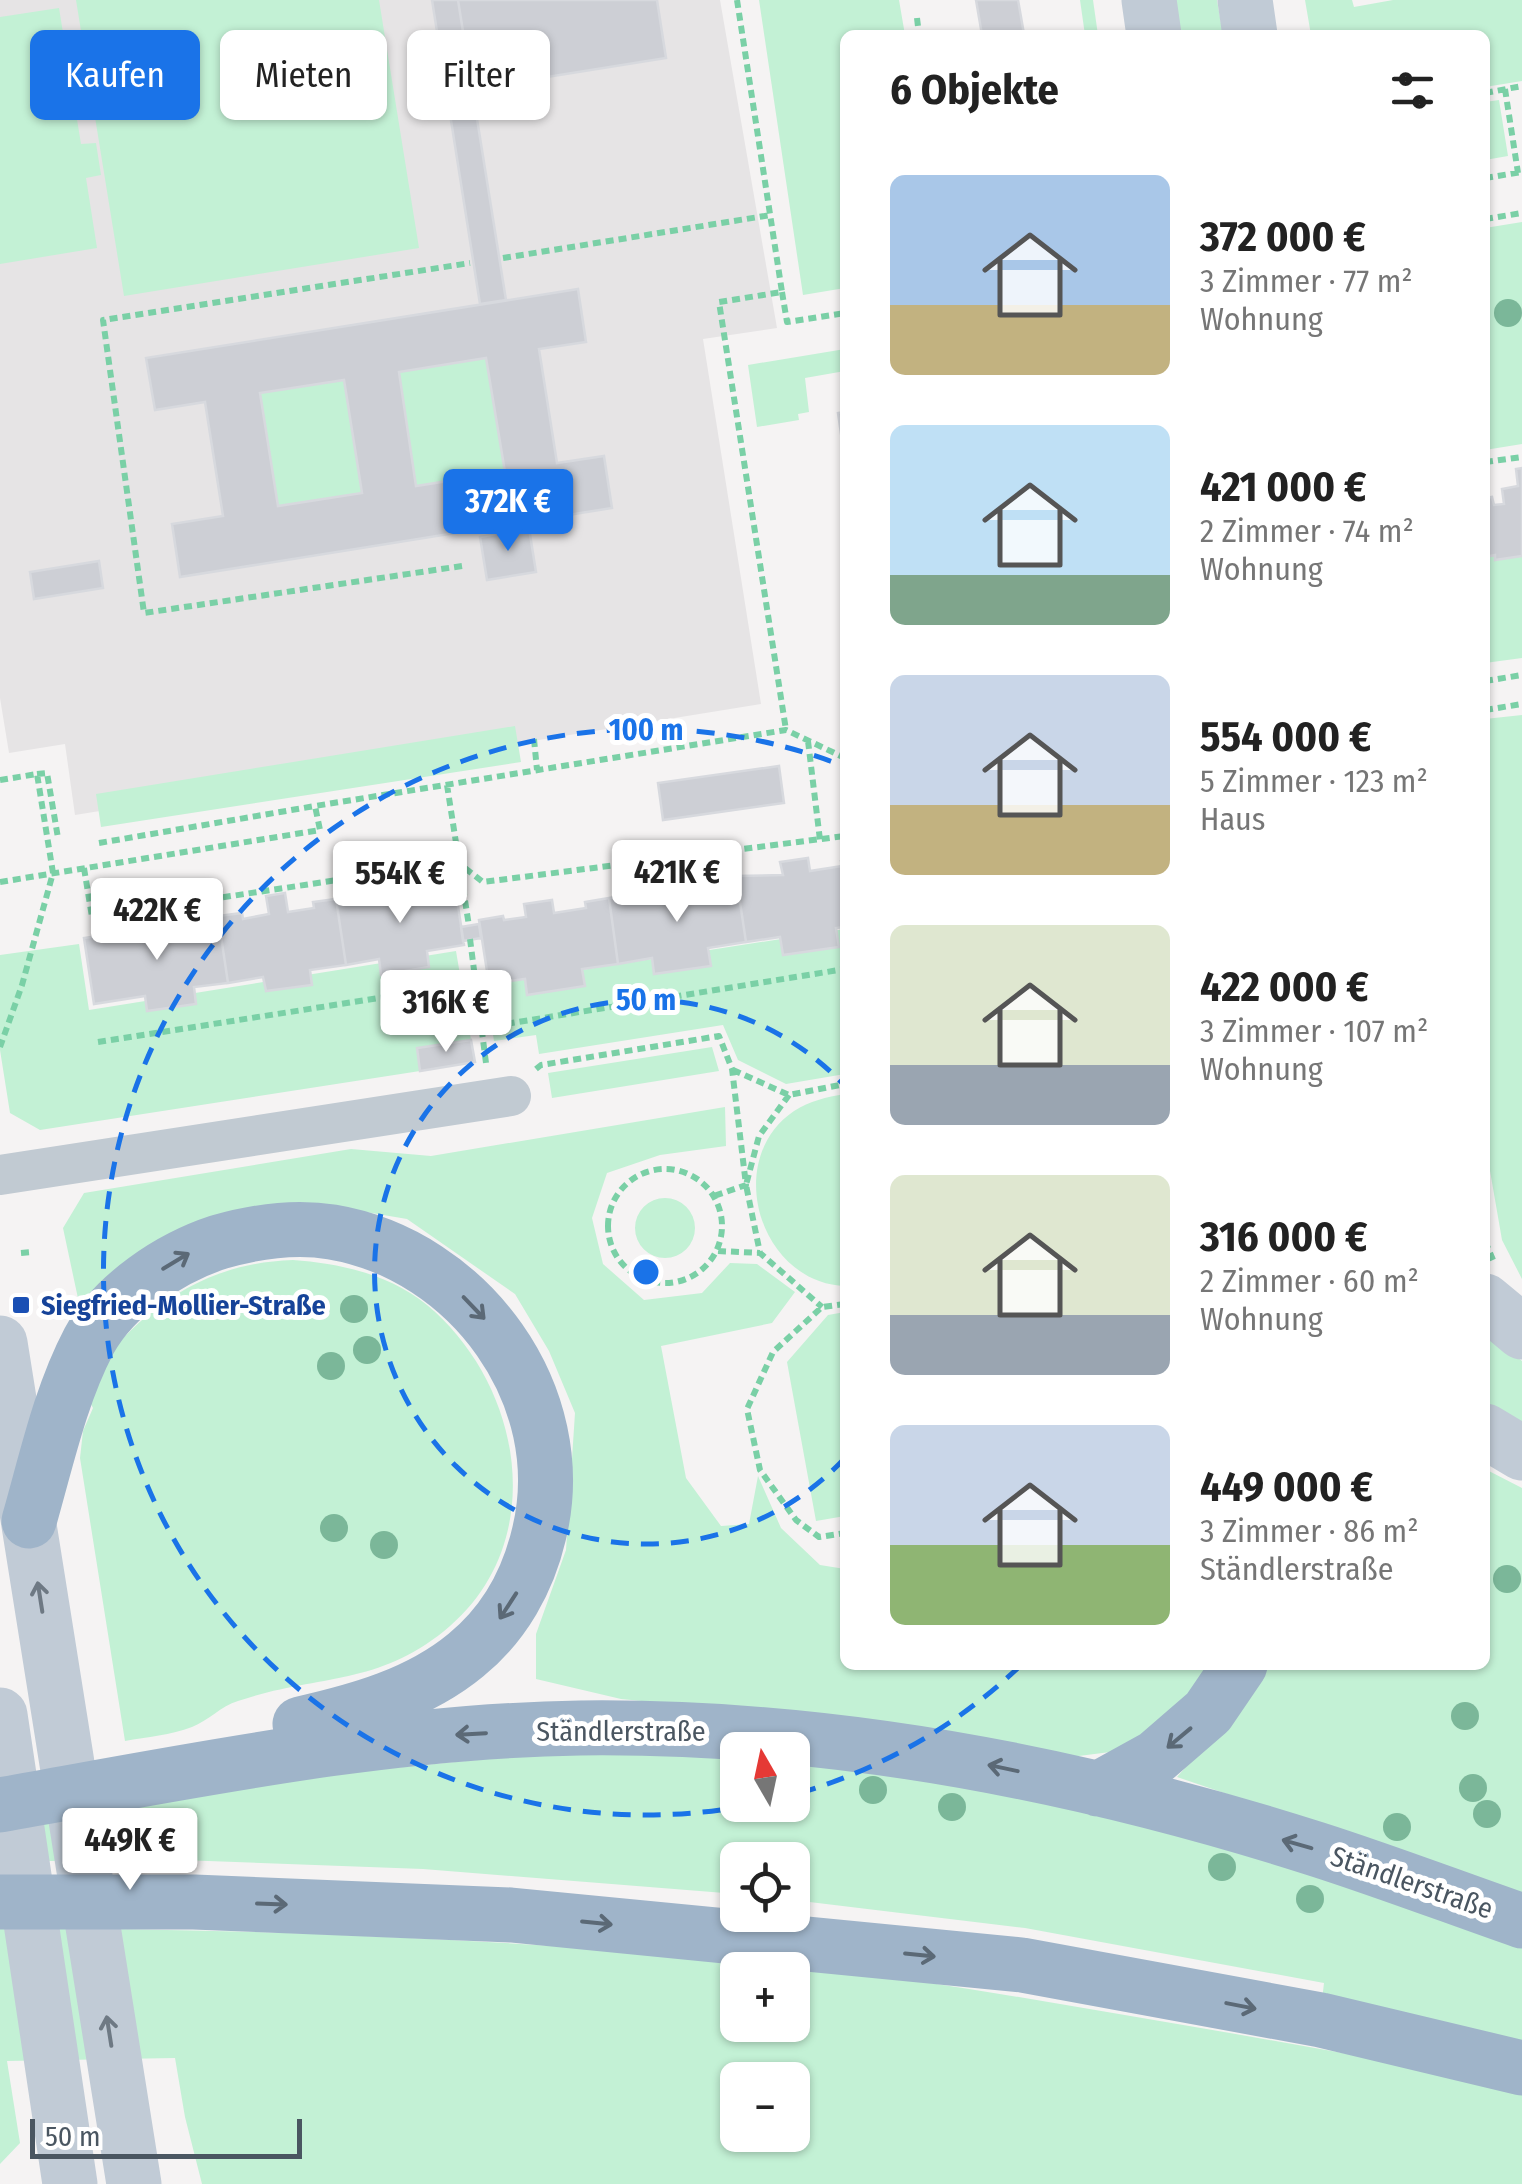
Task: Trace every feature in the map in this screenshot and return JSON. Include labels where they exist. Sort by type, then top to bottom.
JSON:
[{"type":"highway","points":[[29,1521],[58,1424],[90,1340],[118,1304],[157,1272],[193,1250],[240,1236],[285,1230],[328,1231],[400,1253],[467,1301],[489,1325],[527,1386],[546,1454],[547,1492],[542,1522],[521,1586],[506,1613],[485,1637],[465,1656],[417,1687],[346,1714],[184,1748],[144,1780]]},
{"type":"highway","points":[[1098,1788],[1156,1757],[1208,1712],[1237,1670]]},
{"type":"highway","name":"Ständlerstraße","points":[[8,1812],[144,1780],[354,1744],[578,1728],[787,1736],[894,1748],[1098,1788],[1314,1848],[1522,1921]]},
{"type":"highway","points":[[0,1902],[194,1902],[512,1915],[1022,1965],[1321,2020],[1522,2068]]},
{"type":"main road","points":[[1149,0],[1153,30]]},
{"type":"main road","points":[[1245,0],[1249,30]]},
{"type":"main road","points":[[1490,1305],[1522,1332]]},
{"type":"main road","points":[[0,1343],[75,1816],[123,2163]]},
{"type":"main road","points":[[1490,1433],[1522,1453]]},
{"type":"main road","points":[[0,1715],[8,1812],[66,2160]]},
{"type":"main road","points":[[8,1812],[37,1833],[51,1836],[67,1829],[75,1816]]},
{"type":"street","points":[[0,1175],[502,1097]]},
{"type":"path","points":[[736,0],[787,322],[840,314]]},
{"type":"path","points":[[917,18],[919,30]]},
{"type":"path","points":[[1490,92],[1522,86]]},
{"type":"path","points":[[1490,177],[1520,173],[1505,89]]},
{"type":"path","points":[[1490,218],[1522,213]]},
{"type":"path","points":[[502,258],[771,216]]},
{"type":"path","points":[[462,566],[144,612],[103,320],[470,263]]},
{"type":"path","points":[[782,292],[719,302],[786,730]]},
{"type":"path","points":[[1490,461],[1522,456]]},
{"type":"path","points":[[1490,680],[1522,675]]},
{"type":"path","points":[[1490,709],[1522,704]]},
{"type":"path","points":[[99,843],[786,730],[840,756]]},
{"type":"path","points":[[534,739],[538,770]]},
{"type":"path","points":[[808,740],[820,840]]},
{"type":"path","points":[[0,780],[48,773],[58,838]]},
{"type":"path","points":[[0,1048],[54,873],[38,774]]},
{"type":"path","points":[[447,785],[469,926]]},
{"type":"path","points":[[0,882],[320,830],[314,806]]},
{"type":"path","points":[[84,868],[92,917],[457,862],[484,882],[840,837]]},
{"type":"path","points":[[470,939],[481,1028],[502,1097],[540,1065],[719,1036],[732,1069],[746,1185],[760,1253],[822,1307]]},
{"type":"path","points":[[481,1028],[840,969]]},
{"type":"path","points":[[98,1042],[475,983]]},
{"type":"path","points":[[732,1069],[789,1095],[840,1085]]},
{"type":"path","points":[[746,1185],[759,1136],[789,1095]]},
{"type":"path","points":[[666,1169],[685,1173],[702,1182],[722,1213],[718,1251],[692,1278],[654,1283],[622,1264],[612,1248],[608,1230],[610,1211],[631,1180],[666,1169]]},
{"type":"path","points":[[714,1196],[746,1185]]},
{"type":"path","points":[[718,1251],[760,1253]]},
{"type":"path","points":[[21,1253],[32,1252]]},
{"type":"path","points":[[840,1305],[822,1307],[773,1352],[747,1409],[760,1470],[796,1520],[819,1538],[840,1534]]},
{"type":"shaded area","points":[[0,0],[720,0],[777,328],[703,339],[761,704],[75,815],[65,744],[9,753],[0,698]]},
{"type":"green space","points":[[76,0],[379,0],[384,30],[220,30],[220,120],[387,120],[387,50],[419,248],[124,296],[95,120],[200,120],[200,30],[81,30]]},
{"type":"green space","points":[[759,0],[899,0],[904,30],[840,30],[840,289],[803,295]]},
{"type":"green space","points":[[1080,0],[1093,0],[1097,30],[1084,30]]},
{"type":"green space","points":[[1164,0],[1217,0],[1222,30],[1169,30]]},
{"type":"green space","points":[[1305,0],[1352,0],[1354,7],[1393,0],[1522,0],[1522,81],[1490,86],[1490,30],[1310,30]]},
{"type":"green space","points":[[59,8],[63,30],[30,30],[30,120],[77,120],[81,144],[96,143],[101,175],[86,178],[97,248],[0,264],[0,17]]},
{"type":"green space","points":[[1499,100],[1508,156],[1490,159],[1490,101]]},
{"type":"green space","points":[[1522,222],[1522,444],[1490,449],[1490,227]]},
{"type":"green space","points":[[840,350],[840,372],[805,378],[809,412],[798,414],[799,420],[757,427],[748,365]]},
{"type":"green space","points":[[486,358],[505,472],[416,486],[399,372]]},
{"type":"green space","points":[[344,380],[362,493],[278,506],[260,393]]},
{"type":"green space","points":[[1490,556],[1522,556],[1522,658],[1490,662]]},
{"type":"green space","points":[[1522,715],[1522,1279],[1502,1240],[1490,1171],[1490,718]]},
{"type":"green space","points":[[515,726],[521,762],[101,827],[96,794]]},
{"type":"green space","points":[[840,930],[840,1075],[786,1084],[738,1060],[723,1025],[539,1054],[536,1035],[494,1041],[485,985]]},
{"type":"green space","points":[[79,944],[89,1010],[456,951],[471,1040],[417,1048],[420,1071],[40,1130],[10,1113],[0,1050],[0,955]]},
{"type":"green space","points":[[712,1047],[719,1071],[552,1098],[548,1073]]},
{"type":"green space","points":[[840,1095],[840,1285],[815,1280],[791,1264],[773,1242],[761,1216],[756,1187],[760,1159],[772,1132],[794,1111]]},
{"type":"green space","points":[[725,1107],[726,1146],[660,1155],[607,1173],[592,1218],[603,1264],[644,1300],[702,1293],[730,1263],[757,1264],[795,1292],[772,1323],[661,1346],[686,1478],[721,1526],[749,1524],[758,1476],[781,1528],[820,1565],[840,1568],[840,1670],[1212,1670],[1134,1749],[1055,1759],[857,1722],[621,1699],[536,1679],[536,1634],[566,1550],[575,1413],[549,1351],[515,1294],[407,1219],[348,1209],[121,1271],[79,1303],[63,1228],[84,1193],[351,1149],[431,1156]]},
{"type":"green space","points":[[665,1198],[686,1207],[695,1228],[686,1249],[665,1258],[644,1249],[635,1228],[644,1207]]},
{"type":"green space","points":[[293,1260],[328,1264],[381,1278],[427,1305],[459,1338],[485,1376],[502,1418],[512,1462],[512,1507],[502,1550],[482,1590],[450,1626],[398,1660],[238,1701],[192,1727],[125,1741],[80,1458],[83,1431],[93,1408],[82,1387],[124,1337],[172,1297],[228,1271]]},
{"type":"green space","points":[[840,1313],[840,1517],[816,1521],[787,1362],[828,1315]]},
{"type":"green space","points":[[1490,1335],[1522,1361],[1522,1433],[1490,1413]]},
{"type":"green space","points":[[1490,1472],[1522,1488],[1522,1894],[1177,1777],[1221,1727],[1257,1670],[1490,1670]]},
{"type":"green space","points":[[581,1750],[720,1754],[720,1822],[810,1822],[810,1760],[986,1786],[1311,1870],[1522,1944],[1522,2041],[1322,2000],[1324,1983],[1025,1928],[810,1902],[810,1842],[720,1842],[720,1893],[423,1869],[153,1859],[0,1862],[0,1830],[247,1782]]},
{"type":"green space","points":[[0,1928],[408,1938],[720,1959],[720,2042],[810,2042],[810,1967],[816,1968],[1076,2007],[1522,2088],[1522,2184],[202,2184],[175,2058],[7,2061],[20,2143],[0,2164]]},
{"type":"building","points":[[432,0],[458,0],[463,30],[437,30]]},
{"type":"building","points":[[458,0],[657,0],[666,58],[550,77],[550,30],[463,30]]},
{"type":"building","points":[[976,0],[1018,0],[1023,30],[981,30]]},
{"type":"building","points":[[451,120],[477,120],[506,300],[480,304]]},
{"type":"building","points":[[578,289],[586,342],[539,349],[557,463],[604,456],[612,508],[180,577],[172,524],[223,516],[205,402],[155,410],[146,358]],"holes":[[[486,358],[505,472],[416,486],[399,372]],[[344,380],[362,493],[278,506],[260,393]]]},
{"type":"building","points":[[1522,468],[1522,556],[1495,560],[1495,555],[1490,556],[1490,497],[1494,505],[1504,504],[1502,489],[1518,486],[1516,469]]},
{"type":"building","points":[[529,528],[536,572],[487,580],[480,537]]},
{"type":"building","points":[[99,561],[103,588],[34,599],[30,572]]},
{"type":"building","points":[[779,766],[784,803],[663,820],[658,783]]},
{"type":"building","points":[[808,858],[810,871],[840,866],[840,928],[836,928],[839,947],[783,955],[780,937],[746,942],[736,876],[783,875],[780,862]]},
{"type":"building","points":[[402,876],[405,894],[430,890],[429,884],[454,880],[464,945],[427,951],[429,967],[381,975],[379,959],[346,965],[336,899],[359,895],[360,900],[386,897],[383,879]]},
{"type":"building","points":[[736,876],[746,942],[708,948],[711,966],[654,974],[652,958],[618,964],[609,898],[654,896],[652,883],[681,879],[682,891],[714,887],[713,880]]},
{"type":"building","points":[[285,893],[288,912],[314,908],[313,902],[336,899],[346,965],[310,970],[312,985],[266,991],[263,977],[228,983],[218,916],[242,913],[243,919],[269,914],[266,896]]},
{"type":"building","points":[[609,898],[618,964],[582,969],[585,986],[527,995],[525,979],[489,984],[479,920],[526,917],[524,904],[552,900],[554,913],[586,908],[585,902]]},
{"type":"building","points":[[168,912],[171,931],[196,927],[195,920],[218,916],[228,983],[194,987],[196,1004],[147,1011],[145,996],[94,1004],[84,938],[124,932],[125,937],[151,933],[149,915]]},
{"type":"building","points":[[479,924],[481,938],[463,941],[461,927]]},
{"type":"building","points":[[471,1040],[475,1062],[420,1071],[417,1048]]},
{"type":"place","name":"Siegfried-Mollier-Straße","points":[[21,1305]]}]
